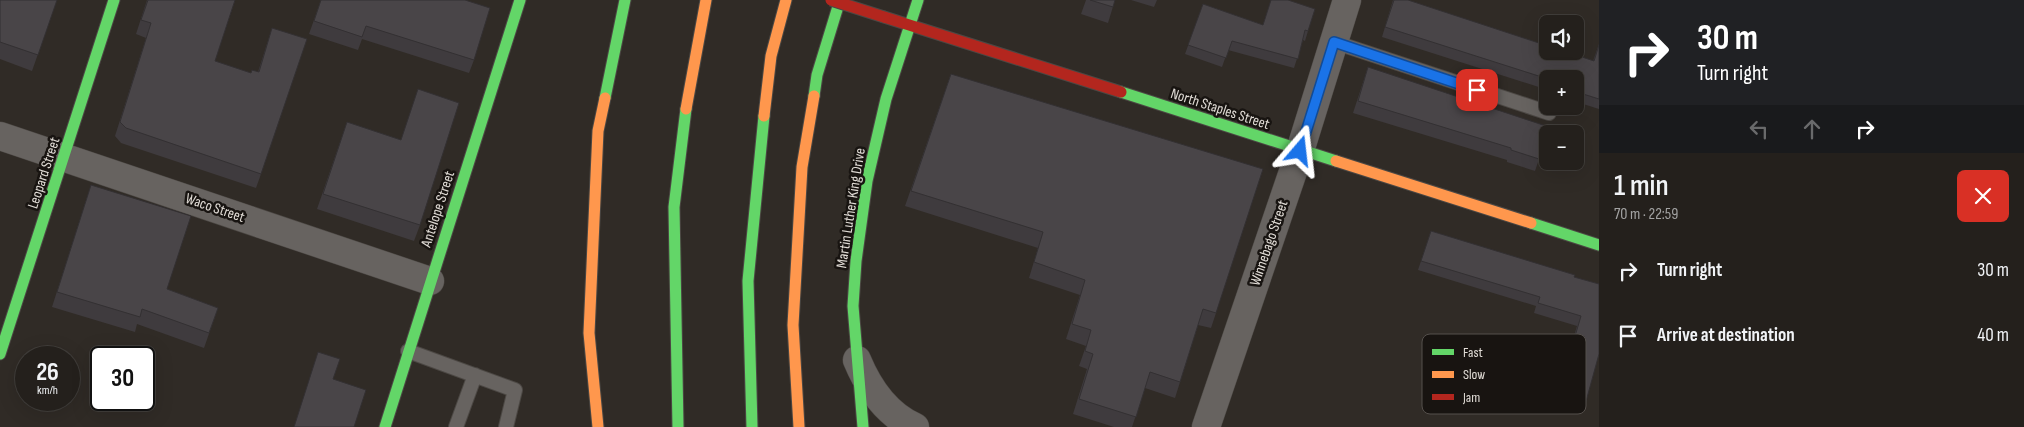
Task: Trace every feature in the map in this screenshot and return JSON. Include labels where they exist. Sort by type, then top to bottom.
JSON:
[{"type":"main road","name":"Leopard Street","points":[[0,354],[65,158],[114,0]]},
{"type":"main road","name":"Antelope Street","points":[[388,426],[408,350],[520,0]]},
{"type":"main road","points":[[598,427],[589,334],[598,131],[626,0]]},
{"type":"main road","points":[[678,427],[674,208],[689,84],[706,0]]},
{"type":"main road","points":[[752,427],[750,261],[770,56],[786,0]]},
{"type":"main road","name":"North Staples Street","points":[[831,0],[1599,245]]},
{"type":"main road","points":[[799,427],[793,326],[802,167],[817,75],[840,0]]},
{"type":"main road","name":"Martin Luther King Drive","points":[[863,427],[852,306],[867,181],[886,99],[918,0]]},
{"type":"street","name":"Winnebago Street","points":[[1206,427],[1300,151],[1347,0]]},
{"type":"street","name":"Waco Street","points":[[0,136],[430,281]]},
{"type":"street","points":[[857,360],[875,395],[903,422],[915,427]]},
{"type":"lane","points":[[1334,42],[1539,110]]},
{"type":"lane","points":[[408,350],[515,390],[506,427]]},
{"type":"lane","points":[[456,427],[475,375]]},
{"type":"building","points":[[0,0],[57,0],[38,55],[0,42]]},
{"type":"building","points":[[148,0],[235,0],[215,61],[251,73],[252,70],[259,72],[272,28],[307,39],[261,174],[126,128],[120,122],[151,23],[141,20]]},
{"type":"building","points":[[321,0],[465,0],[490,8],[474,60],[366,26],[362,37],[314,21]]},
{"type":"building","points":[[1090,0],[1115,0],[1113,7]]},
{"type":"building","points":[[1271,0],[1288,0],[1315,9],[1308,31],[1305,30],[1298,59],[1232,41],[1226,58],[1188,45],[1203,4],[1263,25]]},
{"type":"building","points":[[1394,0],[1408,0],[1539,43],[1539,60],[1584,60],[1584,58],[1594,61],[1599,45],[1599,99],[1584,94],[1584,70],[1539,70],[1539,76],[1385,27]]},
{"type":"building","points":[[1368,67],[1543,125],[1539,125],[1539,159],[1511,150],[1511,148],[1358,101]]},
{"type":"building","points":[[951,74],[1263,169],[1216,313],[1203,309],[1180,382],[1150,372],[1136,417],[1079,399],[1093,354],[1085,351],[1091,330],[1072,324],[1085,280],[1034,262],[1043,232],[911,191]]},
{"type":"building","points":[[418,89],[459,103],[420,225],[323,194],[347,122],[401,140]]},
{"type":"building","points":[[91,185],[191,216],[167,289],[218,308],[209,333],[142,309],[140,317],[57,292]]},
{"type":"building","points":[[1431,231],[1599,284],[1599,354],[1586,401],[1586,334],[1576,334],[1581,316],[1538,303],[1540,297],[1421,261]]},
{"type":"building","points":[[318,352],[340,359],[333,379],[366,390],[354,427],[294,427]]},
{"type":"traffic: fast","points":[[0,354],[114,0]]},
{"type":"traffic: fast","points":[[385,427],[520,0]]},
{"type":"traffic: fast","points":[[605,98],[625,0]]},
{"type":"traffic: fast","points":[[814,96],[817,75],[840,0]]},
{"type":"traffic: fast","points":[[863,427],[853,306],[856,261],[867,181],[886,99],[918,0]]},
{"type":"traffic: fast","points":[[1121,92],[1336,161]]},
{"type":"traffic: fast","points":[[678,427],[674,207],[686,109]]},
{"type":"traffic: fast","points":[[752,427],[748,281],[764,116]]},
{"type":"traffic: fast","points":[[1531,223],[1599,245]]},
{"type":"traffic: slow","points":[[686,109],[706,0]]},
{"type":"traffic: slow","points":[[764,116],[771,56],[786,0]]},
{"type":"traffic: slow","points":[[799,427],[793,325],[802,167],[814,96]]},
{"type":"traffic: slow","points":[[598,427],[589,333],[598,131],[605,98]]},
{"type":"traffic: slow","points":[[1336,161],[1531,223]]},
{"type":"traffic: jam","points":[[831,0],[884,17]]},
{"type":"traffic: jam","points":[[884,17],[1121,92]]},
{"type":"route","points":[[1300,151],[1334,42],[1477,90]]}]
